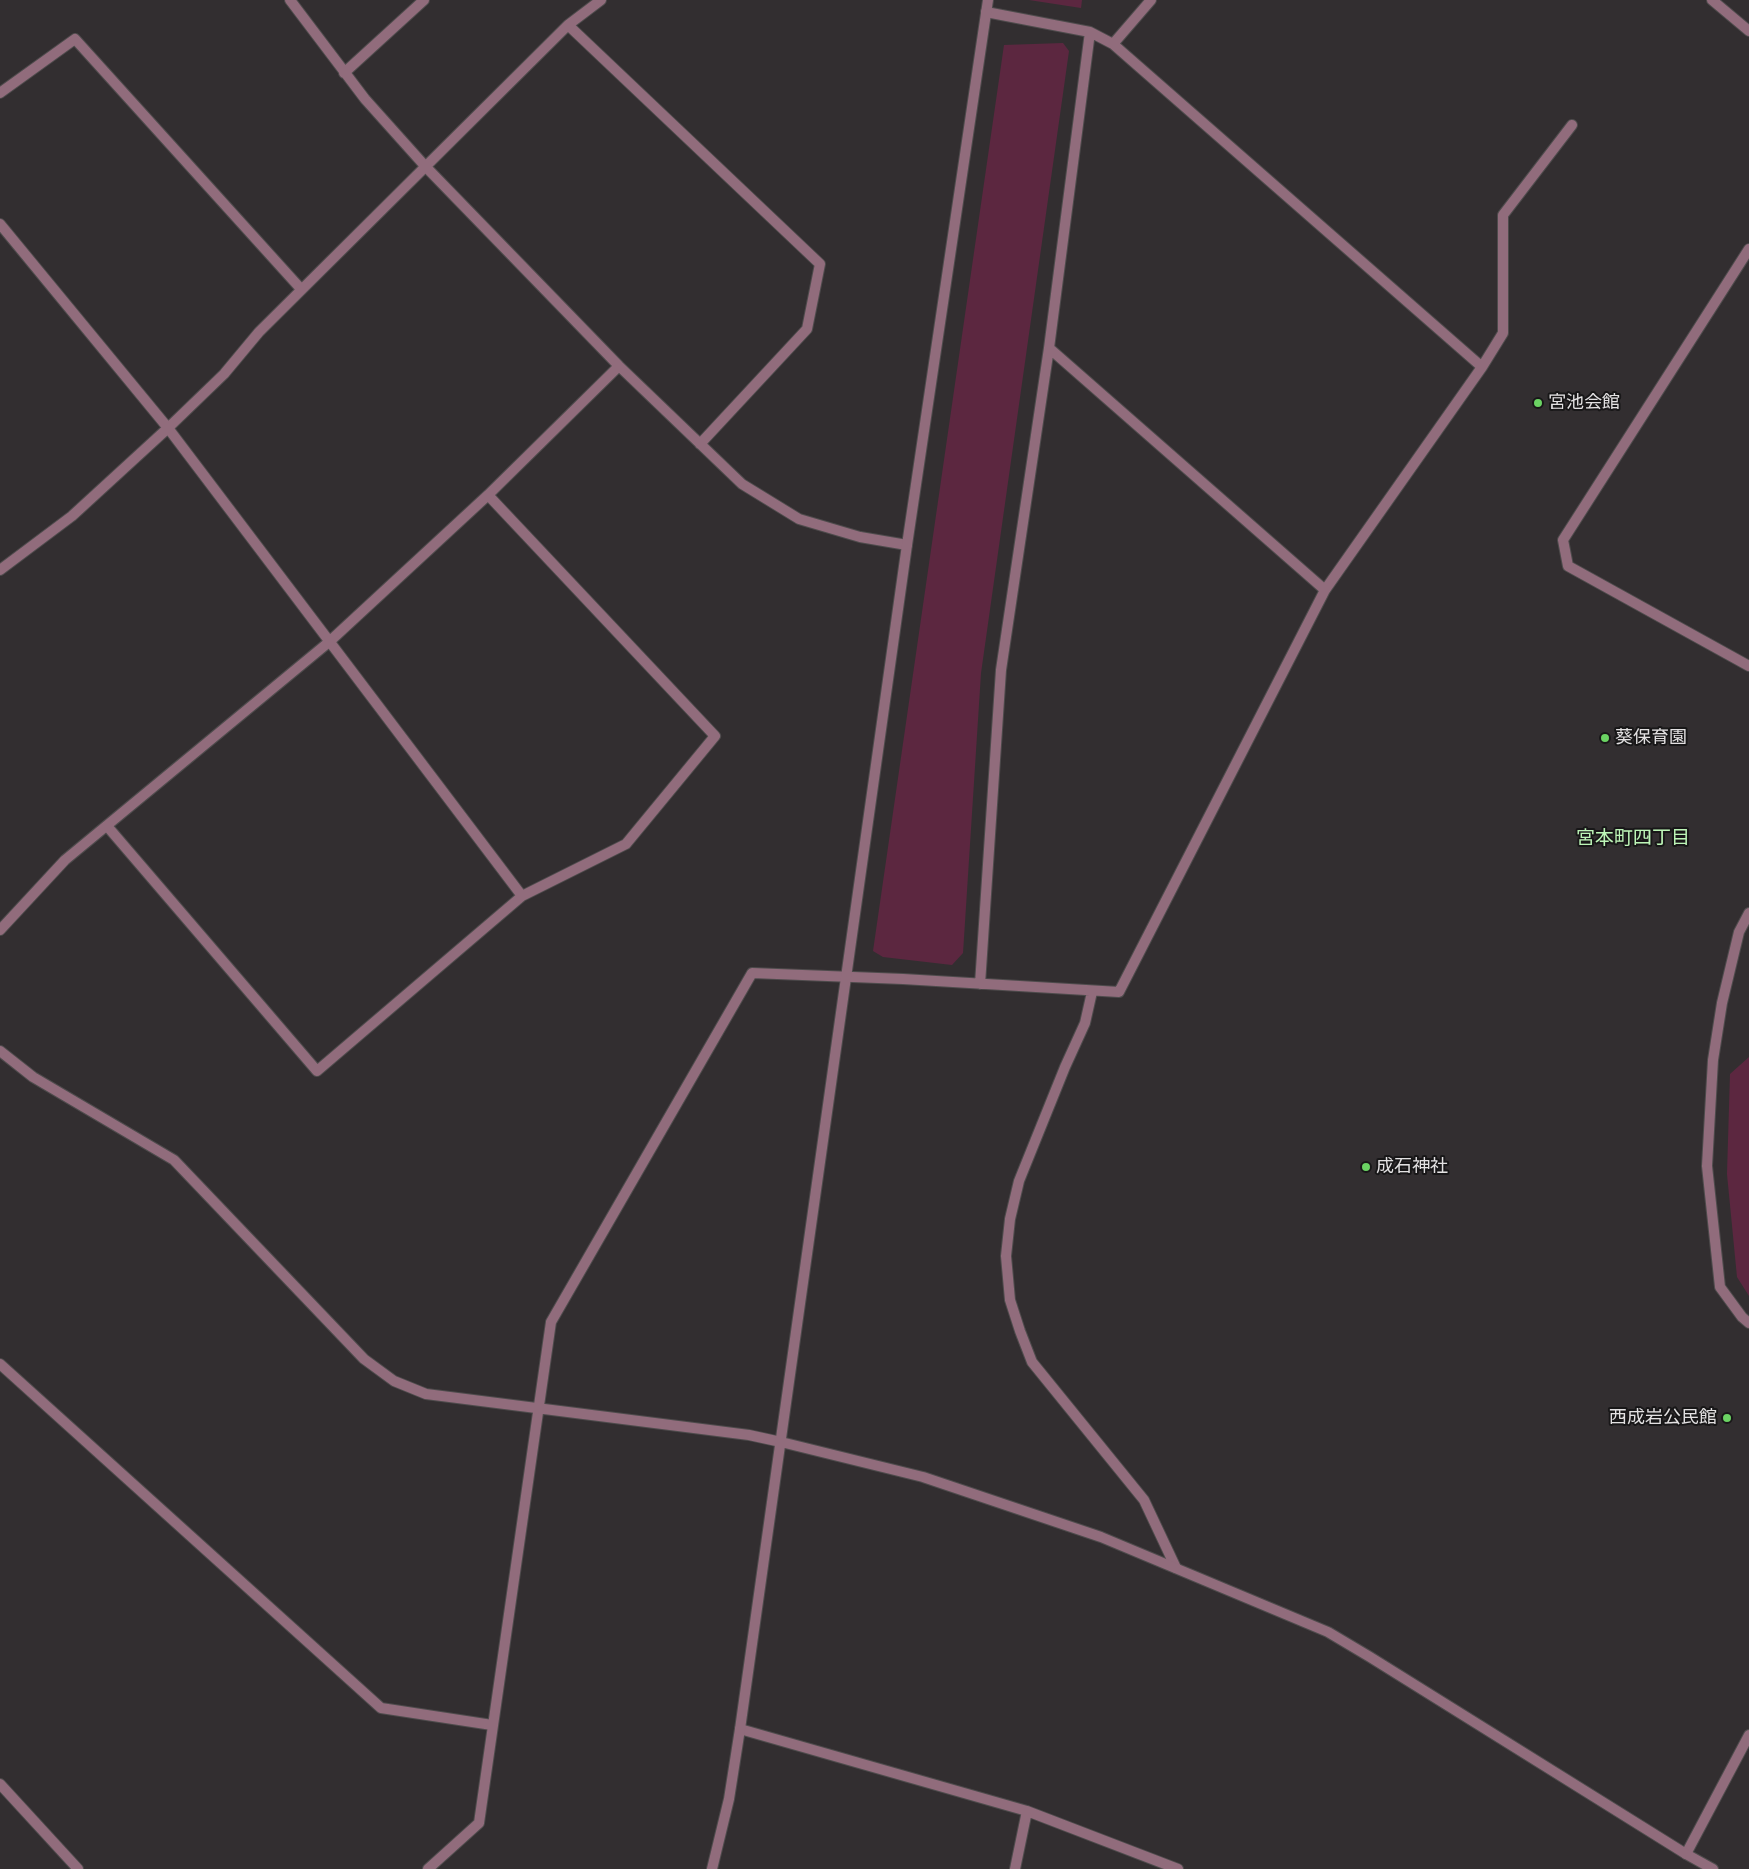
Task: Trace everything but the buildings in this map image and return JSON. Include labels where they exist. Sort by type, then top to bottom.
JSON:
[{"type":"street","points":[[290,0],[365,100],[425,166],[620,366],[742,484],[798,519],[860,537],[907,545]]},
{"type":"street","points":[[344,73],[424,0]]},
{"type":"street","points":[[0,570],[72,516],[168,428],[224,374],[259,332],[301,289],[425,166],[568,26],[601,0]]},
{"type":"street","points":[[712,1869],[729,1799],[740,1729],[907,545],[988,0]]},
{"type":"street","points":[[1113,44],[1151,0]]},
{"type":"street","points":[[1712,0],[1749,30]]},
{"type":"street","points":[[986,12],[1090,32],[1113,44],[1482,367]]},
{"type":"street","points":[[568,26],[820,264],[807,329],[700,444]]},
{"type":"street","points":[[980,984],[1001,670],[1049,348],[1090,32]]},
{"type":"street","points":[[0,92],[75,39],[301,289]]},
{"type":"street","points":[[428,1869],[479,1824],[551,1322],[752,973],[1119,992],[1325,590],[1482,367],[1503,333],[1502,215],[1572,125]]},
{"type":"street","points":[[0,224],[168,428],[522,896]]},
{"type":"street","points":[[1749,249],[1563,540],[1568,566],[1749,666]]},
{"type":"street","points":[[1049,348],[1325,590]]},
{"type":"street","points":[[0,930],[65,860],[329,642],[488,495],[620,366]]},
{"type":"street","points":[[107,826],[317,1070],[522,896],[626,844],[715,736],[488,495]]},
{"type":"street","points":[[1749,913],[1738,932],[1720,1012],[1712,1060],[1707,1166],[1720,1287],[1742,1317],[1749,1323]]},
{"type":"street","points":[[1092,992],[1085,1023],[1019,1181],[1010,1219],[1006,1256],[1010,1300],[1032,1362],[1144,1500],[1176,1568]]},
{"type":"street","points":[[0,1052],[33,1077],[174,1160],[364,1359],[394,1381],[426,1394],[750,1435],[923,1476],[1101,1537],[1328,1632],[1713,1869]]},
{"type":"street","points":[[0,1364],[381,1708],[492,1725]]},
{"type":"street","points":[[740,1729],[1027,1811],[1178,1869]]},
{"type":"street","points":[[1686,1854],[1749,1735]]},
{"type":"street","points":[[0,1784],[78,1869]]},
{"type":"street","points":[[1015,1869],[1027,1811]]},
{"type":"shaded area","points":[[1029,0],[1082,0],[1081,8]]},
{"type":"shaded area","points":[[1063,43],[1069,51],[981,673],[963,953],[952,965],[883,957],[873,951],[1004,45]]},
{"type":"shaded area","points":[[1749,1057],[1749,1296],[1737,1277],[1727,1174],[1730,1074]]},
{"type":"place","name":"宮池会館","points":[[1538,403]]},
{"type":"place","name":"葵保育園","points":[[1605,738]]},
{"type":"place","name":"成石神社","points":[[1366,1167]]},
{"type":"place","name":"西成岩公民館","points":[[1727,1418]]},
{"type":"district","name":"宮本町四丁目","points":[[1633,839]]}]
